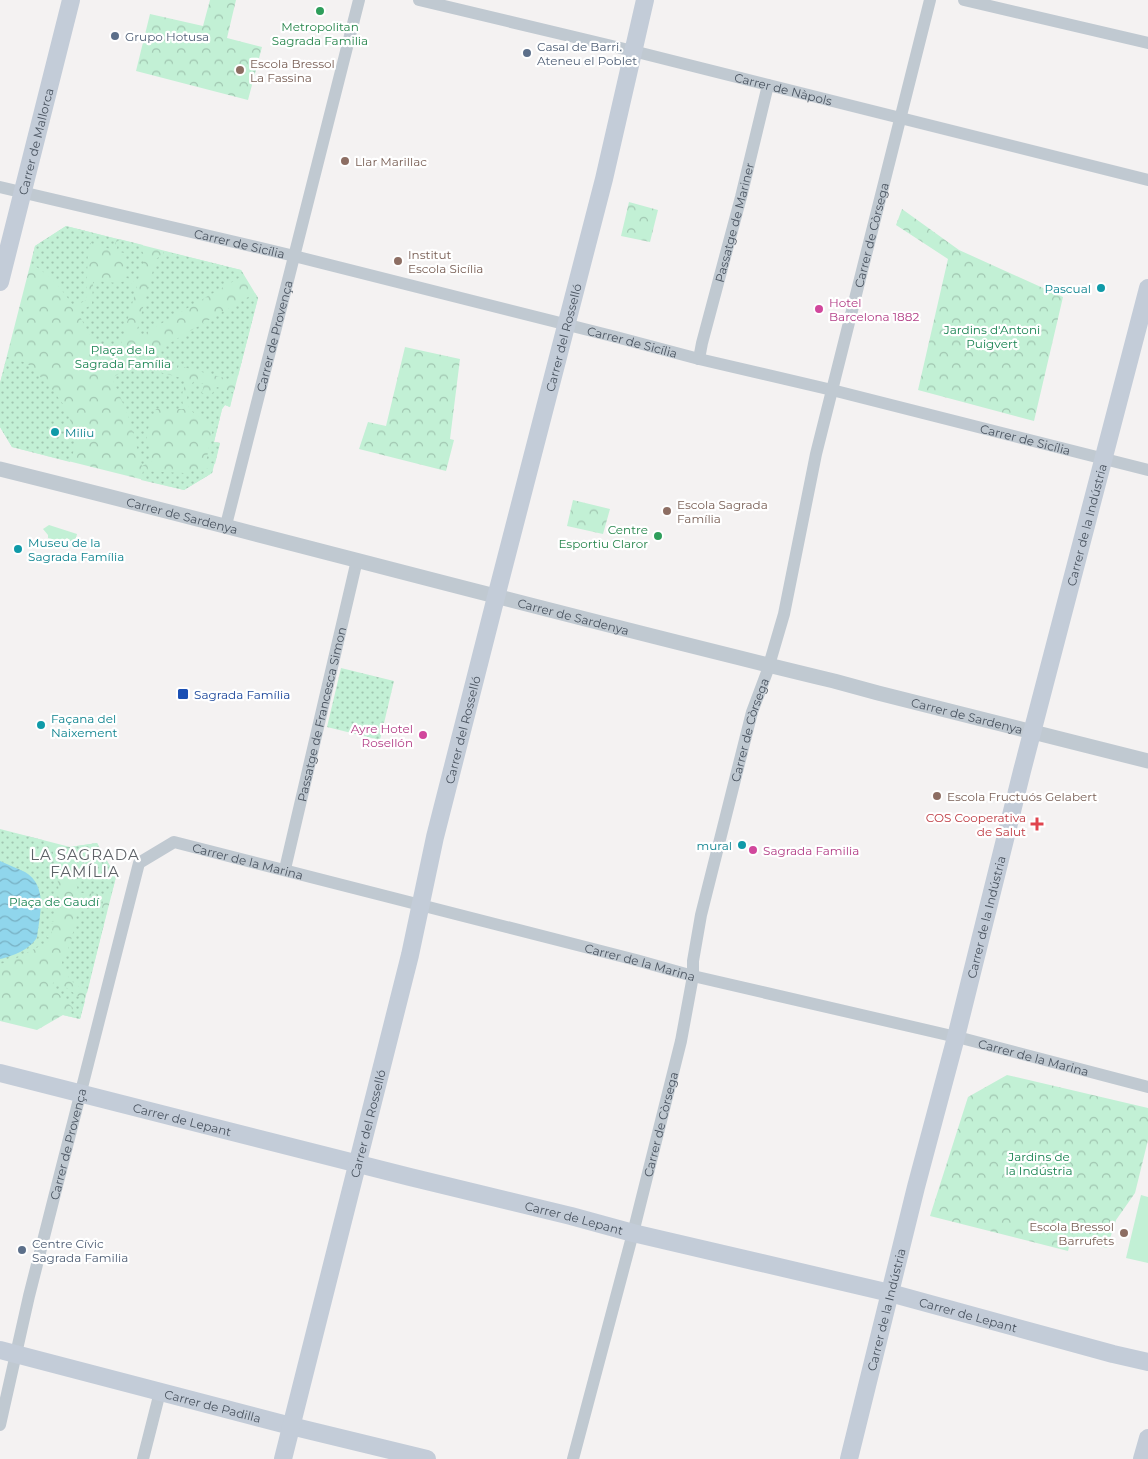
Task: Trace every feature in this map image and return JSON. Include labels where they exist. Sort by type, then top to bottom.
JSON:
[{"type":"main road","name":"Carrer de Mallorca","points":[[0,282],[71,0]]},
{"type":"main road","name":"Carrer del Rosselló","points":[[283,1459],[410,955],[436,837],[496,597],[605,173],[645,0]]},
{"type":"main road","name":"Carrer de la Indústria","points":[[849,1459],[1032,732],[1104,459],[1143,332],[1148,288]]},
{"type":"main road","name":"Carrer de Lepant","points":[[0,1073],[633,1232],[890,1293],[1148,1362]]},
{"type":"main road","name":"Carrer de Padilla","points":[[8,1352],[291,1426],[427,1459]]},
{"type":"main road","points":[[1142,1459],[1148,1438]]},
{"type":"street","name":"Carrer de Provença","points":[[226,525],[359,0]]},
{"type":"street","name":"Carrer de Nàpols","points":[[419,0],[901,117],[1148,180]]},
{"type":"street","name":"Carrer de Còrsega","points":[[573,1459],[681,1041],[693,976],[693,961],[701,915],[752,712],[769,665],[784,614],[816,454],[930,0]]},
{"type":"street","points":[[964,0],[1148,43]]},
{"type":"street","name":"Passatge de Mariner","points":[[699,359],[768,85]]},
{"type":"street","name":"Carrer de Sicília","points":[[0,187],[293,256],[1148,470]]},
{"type":"street","name":"Carrer de Sardenya","points":[[0,468],[226,525],[496,597],[1148,762]]},
{"type":"street","name":"Passatge de Francesca Simon","points":[[284,869],[357,560]]},
{"type":"street","name":"Carrer de la Marina","points":[[139,863],[174,842],[693,976],[956,1037],[1148,1087]]},
{"type":"street","name":"Carrer de Provença","points":[[0,1425],[8,1352],[32,1286],[139,863]]},
{"type":"street","points":[[143,1459],[160,1392]]},
{"type":"green space","points":[[210,0],[236,0],[227,38],[262,47],[248,100],[136,71],[150,14],[203,26]]},
{"type":"green space","points":[[629,202],[658,210],[650,242],[621,236]]},
{"type":"green space","name":"Jardins d'Antoni Puigvert","points":[[902,209],[959,250],[1063,297],[1034,421],[918,390],[948,259],[896,225]]},
{"type":"green space","name":"Plaça de la Sagrada Família","points":[[66,226],[241,270],[258,298],[230,407],[225,405],[222,409],[214,442],[220,443],[212,473],[184,490],[12,447],[0,427],[0,383],[35,246]]},
{"type":"green space","points":[[66,226],[117,239],[113,250],[90,243],[86,300],[74,307],[65,294],[44,272],[31,264],[35,246]]},
{"type":"green space","points":[[119,239],[143,245],[142,251],[145,257],[137,283],[125,277],[124,253],[116,251]]},
{"type":"green space","points":[[164,251],[241,270],[244,275],[140,336],[137,330],[156,259]]},
{"type":"green space","points":[[125,281],[137,286],[120,348],[102,358],[78,313],[92,304],[93,282],[117,283]]},
{"type":"green space","points":[[255,293],[258,298],[238,376],[232,375],[228,379],[153,359],[151,354]]},
{"type":"green space","points":[[405,347],[460,359],[450,439],[454,440],[446,471],[359,449],[368,422],[386,426]]},
{"type":"green space","points":[[7,357],[27,363],[52,389],[63,404],[77,441],[70,462],[12,447],[0,427],[0,383]]},
{"type":"green space","points":[[133,365],[189,380],[182,394],[184,409],[156,409],[146,434],[152,461],[142,466],[128,415],[112,378]]},
{"type":"green space","points":[[194,381],[204,384],[202,393],[210,396],[217,387],[233,392],[230,407],[225,405],[222,409],[214,442],[220,443],[215,464],[206,462],[212,432],[208,421],[194,413],[187,403],[188,391]]},
{"type":"green space","points":[[204,468],[213,470],[212,473],[184,490],[141,480],[143,471],[184,473]]},
{"type":"green space","points":[[573,500],[610,509],[603,534],[567,526]]},
{"type":"green space","points":[[49,525],[77,534],[76,538],[72,541],[67,538],[61,542],[53,542],[48,538],[43,529]]},
{"type":"green space","points":[[341,668],[394,681],[380,740],[327,727]]},
{"type":"green space","name":"Plaça de Gaudí","points":[[0,829],[70,847],[97,843],[116,877],[80,1019],[63,1015],[37,1030],[0,1021]]},
{"type":"green space","points":[[0,830],[43,840],[52,850],[55,859],[60,899],[54,922],[51,921],[50,923],[53,924],[51,936],[47,935],[50,938],[48,942],[11,961],[0,964],[0,959],[21,950],[31,944],[37,937],[41,901],[37,885],[32,878],[25,872],[0,861]]},
{"type":"green space","points":[[97,843],[116,877],[111,896],[78,893],[75,871],[84,869],[82,857],[73,859],[70,847]]},
{"type":"green space","points":[[79,899],[103,900],[102,909],[107,911],[87,993],[70,979],[62,965],[62,960],[74,931]]},
{"type":"green space","points":[[54,982],[58,982],[85,1001],[80,1019],[63,1015],[68,1010],[71,1012],[74,1009],[53,988]]},
{"type":"green space","name":"Jardins de la Indústria","points":[[1007,1075],[1148,1108],[1148,1140],[1135,1193],[1116,1220],[1107,1248],[1071,1239],[1068,1251],[930,1216],[968,1097]]},
{"type":"green space","points":[[1141,1195],[1148,1197],[1148,1263],[1126,1258]]},
{"type":"water","points":[[0,861],[25,872],[32,878],[40,893],[41,910],[37,937],[31,945],[0,959]]},
{"type":"place","name":"Metropolitan Sagrada Familia","points":[[320,11]]},
{"type":"place","name":"Grupo Hotusa","points":[[115,36]]},
{"type":"place","name":"Casal de Barri. Ateneu el Poblet","points":[[527,53]]},
{"type":"place","name":"Escola Bressol La Fassina","points":[[240,70]]},
{"type":"place","name":"Llar Marillac","points":[[345,161]]},
{"type":"place","name":"Institut Escola Sicília","points":[[398,261]]},
{"type":"place","name":"Pascual","points":[[1101,288]]},
{"type":"place","name":"Hotel Barcelona 1882","points":[[819,309]]},
{"type":"place","name":"Miliu","points":[[55,432]]},
{"type":"place","name":"Escola Sagrada Família","points":[[667,511]]},
{"type":"place","name":"Centre Esportiu Claror","points":[[658,536]]},
{"type":"place","name":"Museu de la Sagrada Família","points":[[18,549]]},
{"type":"place","name":"Sagrada Família","points":[[183,694]]},
{"type":"place","name":"Façana del Naixement","points":[[41,725]]},
{"type":"place","name":"Ayre Hotel Rosellón","points":[[423,735]]},
{"type":"place","name":"Escola Fructuós Gelabert","points":[[937,796]]},
{"type":"place","name":"COS Cooperativa de Salut","points":[[1037,824]]},
{"type":"place","name":"mural","points":[[742,845]]},
{"type":"place","name":"Sagrada Familia","points":[[753,850]]},
{"type":"place","name":"Escola Bressol Barrufets","points":[[1124,1233]]},
{"type":"place","name":"Centre Cívic Sagrada Familia","points":[[22,1250]]},
{"type":"district","name":"LA SAGRADA FAMÍLIA","points":[[85,862]]}]
